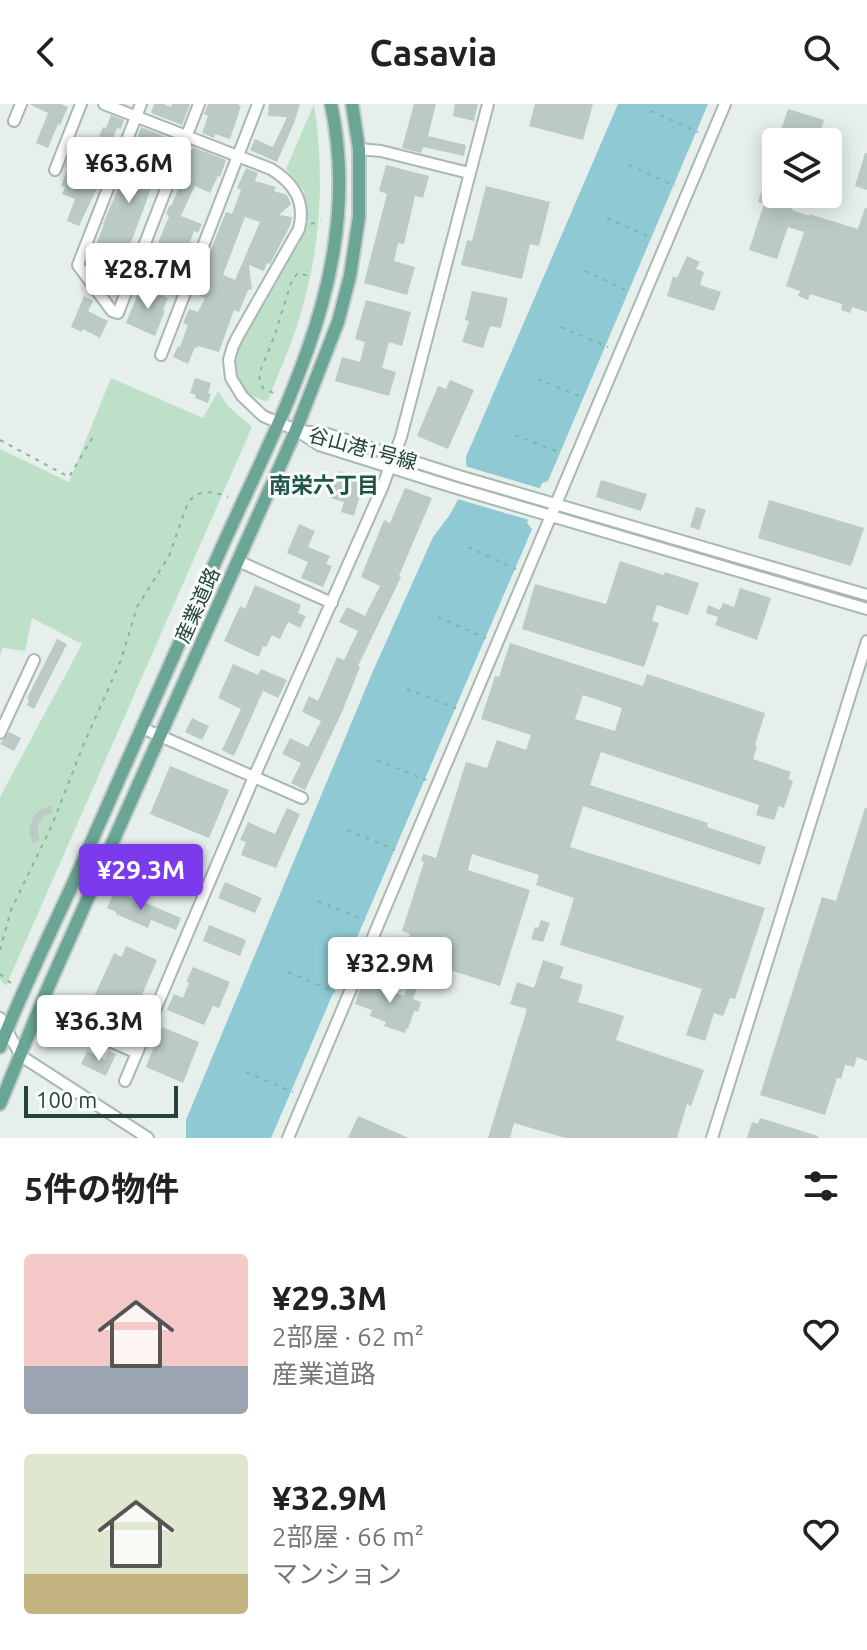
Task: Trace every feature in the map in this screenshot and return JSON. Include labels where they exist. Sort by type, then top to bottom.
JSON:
[{"type":"main road","name":"産業道路","points":[[0,1047],[3,1024],[142,728],[279,423],[319,320],[338,218],[339,156],[331,104]]},
{"type":"main road","name":"産業道路","points":[[0,1104],[296,430],[338,322],[350,276],[359,217],[359,149],[352,104]]},
{"type":"street","points":[[14,121],[21,104]]},
{"type":"street","points":[[55,170],[81,104]]},
{"type":"street","points":[[104,104],[271,169],[295,188],[301,201],[301,222],[295,240],[238,336],[229,360],[231,378],[242,396],[263,416],[296,430]]},
{"type":"street","points":[[141,104],[78,265],[112,311],[118,313],[199,104]]},
{"type":"street","points":[[161,355],[258,104]]},
{"type":"street","points":[[125,1081],[390,467],[401,437],[488,104]]},
{"type":"street","points":[[288,1138],[725,104]]},
{"type":"street","points":[[359,149],[381,151],[469,173]]},
{"type":"street","name":"谷山港1号線","points":[[296,430],[324,433],[459,476],[867,595]]},
{"type":"street","name":"谷山港1号線","points":[[296,430],[319,445],[551,517],[867,609]]},
{"type":"street","points":[[238,561],[332,603]]},
{"type":"street","points":[[712,1138],[867,641]]},
{"type":"street","points":[[0,733],[34,660]]},
{"type":"street","points":[[142,728],[302,798]]},
{"type":"street","points":[[40,1010],[137,1053]]},
{"type":"street","points":[[3,1024],[21,1056],[148,1138]]},
{"type":"path","points":[[651,111],[698,132]]},
{"type":"path","points":[[629,165],[675,186]]},
{"type":"path","points":[[607,218],[652,238]]},
{"type":"path","points":[[311,223],[321,221]]},
{"type":"path","points":[[585,271],[630,292]]},
{"type":"path","points":[[273,393],[263,388],[260,382],[261,368],[292,280],[298,273],[312,277]]},
{"type":"path","points":[[561,327],[608,347]]},
{"type":"path","points":[[538,379],[584,398]]},
{"type":"path","points":[[0,440],[69,477],[94,435]]},
{"type":"path","points":[[515,435],[561,453]]},
{"type":"path","points":[[0,950],[11,910],[52,825],[121,660],[137,607],[169,556],[190,499],[200,493],[215,492],[228,497]]},
{"type":"path","points":[[468,547],[516,569]]},
{"type":"path","points":[[438,617],[486,638]]},
{"type":"path","points":[[407,689],[456,708]]},
{"type":"path","points":[[377,760],[426,780]]},
{"type":"path","points":[[347,830],[395,850]]},
{"type":"path","points":[[318,901],[365,920]]},
{"type":"path","points":[[288,972],[335,992]]},
{"type":"path","points":[[0,974],[13,985]]},
{"type":"path","points":[[246,1072],[293,1092]]},
{"type":"green space","points":[[314,104],[320,185],[313,264],[297,327],[267,402],[243,388],[237,375],[236,361],[242,340],[299,243],[307,220],[304,191],[286,169]]},
{"type":"green space","points":[[111,378],[203,418],[218,391],[228,406],[252,427],[6,986],[0,979],[0,797],[82,644],[32,618],[25,651],[3,648],[0,655],[0,449],[69,482]]},
{"type":"water","points":[[618,104],[708,104],[548,481],[542,483],[527,523],[532,529],[271,1138],[186,1138],[186,1120],[373,671],[433,537],[467,484],[466,457]]},
{"type":"pier","points":[[465,466],[542,489],[529,520],[454,498],[463,482]]},
{"type":"building","points":[[29,104],[61,104],[68,107],[48,148],[36,143],[48,113]]},
{"type":"building","points":[[154,104],[171,107],[172,104],[190,104],[182,125],[151,113]]},
{"type":"building","points":[[208,104],[241,106],[230,139],[202,133],[208,116],[204,114]]},
{"type":"building","points":[[269,104],[300,104],[277,162],[250,150],[255,139],[272,147],[287,117],[268,116]]},
{"type":"building","points":[[414,104],[436,104],[428,136],[466,145],[464,156],[423,147],[421,153],[402,148]]},
{"type":"building","points":[[455,104],[478,104],[474,121],[453,116]]},
{"type":"building","points":[[535,104],[593,104],[583,140],[529,126]]},
{"type":"building","points":[[788,109],[824,120],[822,128],[782,128]]},
{"type":"building","points":[[111,115],[124,120],[121,129],[117,128],[94,184],[98,186],[79,226],[67,221],[75,199],[62,194],[65,187],[61,186],[68,168],[65,167],[72,148],[91,156]]},
{"type":"building","points":[[141,127],[173,140],[130,245],[135,246],[131,256],[127,254],[118,276],[123,278],[119,287],[104,281],[105,278],[90,268],[103,224]]},
{"type":"building","points":[[193,147],[226,160],[210,193],[195,186],[181,216],[202,224],[198,233],[194,231],[173,286],[142,274],[169,216],[166,214],[188,167],[184,165]]},
{"type":"building","points":[[867,153],[867,190],[855,186]]},
{"type":"building","points":[[386,165],[429,176],[423,198],[415,196],[404,244],[398,243],[394,261],[415,267],[407,295],[364,283],[387,194],[379,191]]},
{"type":"building","points":[[246,168],[258,173],[255,181],[276,187],[274,191],[287,195],[291,204],[279,215],[292,217],[290,226],[264,271],[249,265],[252,289],[248,290],[239,312],[234,310],[219,352],[195,347],[188,364],[173,357],[188,325],[183,323],[189,309],[198,312],[205,298],[200,296],[207,274],[202,272],[226,212],[232,214],[241,190],[237,188]],"holes":[[[245,217],[260,222],[235,280],[223,275]]]},
{"type":"building","points":[[486,186],[550,202],[539,246],[530,244],[522,279],[461,265],[467,240],[472,241]]},
{"type":"building","points":[[763,208],[793,208],[809,216],[858,229],[867,208],[867,312],[852,307],[850,313],[841,310],[842,304],[810,294],[808,300],[798,296],[800,291],[786,286],[804,232],[788,227],[777,259],[749,250]]},
{"type":"building","points":[[687,256],[700,262],[696,269],[704,272],[700,285],[721,292],[714,311],[667,296],[673,276],[677,278]]},
{"type":"building","points":[[141,286],[168,298],[155,336],[126,323]]},
{"type":"building","points":[[472,291],[508,298],[501,328],[490,326],[483,348],[462,342],[469,321],[465,320]]},
{"type":"building","points":[[84,296],[93,301],[88,311],[108,321],[100,338],[71,327]]},
{"type":"building","points":[[366,300],[411,312],[402,346],[389,342],[382,368],[396,372],[389,396],[335,381],[342,357],[360,362],[365,342],[355,339]]},
{"type":"building","points":[[195,378],[211,383],[208,403],[190,393]]},
{"type":"building","points":[[450,380],[474,390],[448,449],[417,436],[438,386],[446,389]]},
{"type":"building","points":[[338,471],[365,479],[354,516],[341,512],[344,502],[330,498]]},
{"type":"building","points":[[601,480],[647,494],[641,511],[596,497]]},
{"type":"building","points":[[405,488],[432,498],[401,577],[358,666],[342,712],[305,790],[291,783],[301,763],[282,754],[290,738],[308,747],[321,721],[302,712],[309,696],[318,701],[337,657],[344,660],[358,631],[339,622],[347,607],[365,616],[380,586],[361,577],[384,520],[390,523]]},
{"type":"building","points":[[769,500],[864,528],[851,566],[758,538]]},
{"type":"building","points":[[696,507],[706,510],[699,530],[690,527]]},
{"type":"building","points":[[299,524],[315,531],[308,547],[330,556],[326,564],[332,566],[323,587],[301,578],[308,562],[287,553]]},
{"type":"building","points":[[620,561],[699,583],[688,615],[657,605],[652,621],[659,623],[644,667],[522,629],[535,584],[606,604]]},
{"type":"building","points":[[255,585],[301,605],[298,613],[306,616],[300,628],[288,622],[280,639],[272,635],[259,657],[224,641],[240,606],[245,609]]},
{"type":"building","points":[[740,588],[771,598],[757,640],[715,625],[718,617],[706,613],[708,605],[720,610],[723,603],[734,607]]},
{"type":"building","points":[[57,639],[67,644],[34,709],[27,705],[27,698]]},
{"type":"building","points":[[510,643],[643,686],[647,674],[765,713],[753,759],[791,772],[788,779],[793,781],[784,808],[779,806],[774,820],[756,815],[759,805],[601,752],[590,785],[708,823],[707,827],[766,847],[760,865],[583,806],[570,847],[765,908],[735,999],[730,998],[723,1016],[714,1013],[705,1041],[686,1035],[702,989],[560,945],[574,898],[536,885],[539,875],[472,854],[468,870],[530,890],[500,986],[403,955],[410,934],[402,931],[424,862],[421,861],[423,854],[436,858],[466,762],[487,768],[497,740],[526,750],[531,735],[481,719],[495,676],[499,677]],"holes":[[[583,695],[622,708],[615,731],[575,719]]]},
{"type":"building","points":[[233,664],[258,675],[261,669],[287,680],[278,698],[263,691],[234,756],[222,750],[241,709],[218,698]]},
{"type":"building","points":[[192,718],[209,726],[202,740],[185,732]]},
{"type":"building","points":[[9,732],[21,738],[14,751],[0,744]]},
{"type":"building","points":[[170,766],[229,790],[209,838],[150,814]]},
{"type":"building","points":[[51,805],[52,813],[42,818],[38,826],[40,839],[33,844],[29,832],[32,819],[38,811]]},
{"type":"building","points":[[287,808],[300,814],[276,868],[241,855],[246,842],[240,840],[248,822],[275,834]]},
{"type":"building","points":[[865,808],[867,1061],[857,1057],[854,1067],[845,1065],[841,1079],[837,1078],[825,1115],[760,1095],[822,897],[836,901]]},
{"type":"building","points":[[131,851],[193,878],[186,893],[159,882],[157,885],[151,882],[150,885],[131,877],[133,874],[123,869]]},
{"type":"building","points":[[225,882],[262,898],[255,913],[218,898]]},
{"type":"building","points":[[115,890],[181,918],[176,930],[151,920],[148,928],[116,914],[107,908]]},
{"type":"building","points":[[541,920],[550,923],[543,942],[531,939]]},
{"type":"building","points":[[209,925],[246,940],[240,956],[203,941]]},
{"type":"building","points":[[126,946],[157,960],[133,1016],[93,999],[114,953],[122,957]]},
{"type":"building","points":[[543,960],[564,967],[560,978],[583,985],[578,1002],[624,1016],[616,1040],[704,1070],[691,1106],[687,1104],[677,1138],[565,1138],[514,1123],[510,1138],[488,1138],[527,1009],[510,1004],[517,982],[534,988]]},
{"type":"building","points":[[193,967],[230,982],[219,1008],[213,1006],[204,1025],[167,1010],[174,994],[183,998]]},
{"type":"building","points":[[410,979],[419,982],[413,999],[421,1002],[405,1033],[384,1026],[386,1022],[370,1016],[372,1010],[355,1004],[362,982],[404,996]]},
{"type":"building","points":[[162,1027],[199,1042],[183,1083],[146,1067]]},
{"type":"building","points":[[87,1051],[105,1060],[109,1051],[116,1054],[106,1076],[81,1064]]},
{"type":"building","points":[[358,1116],[409,1138],[348,1138]]},
{"type":"building","points":[[760,1118],[818,1138],[747,1138],[752,1122],[758,1124]]},
{"type":"district","name":"南栄六丁目","points":[[324,484]]}]
